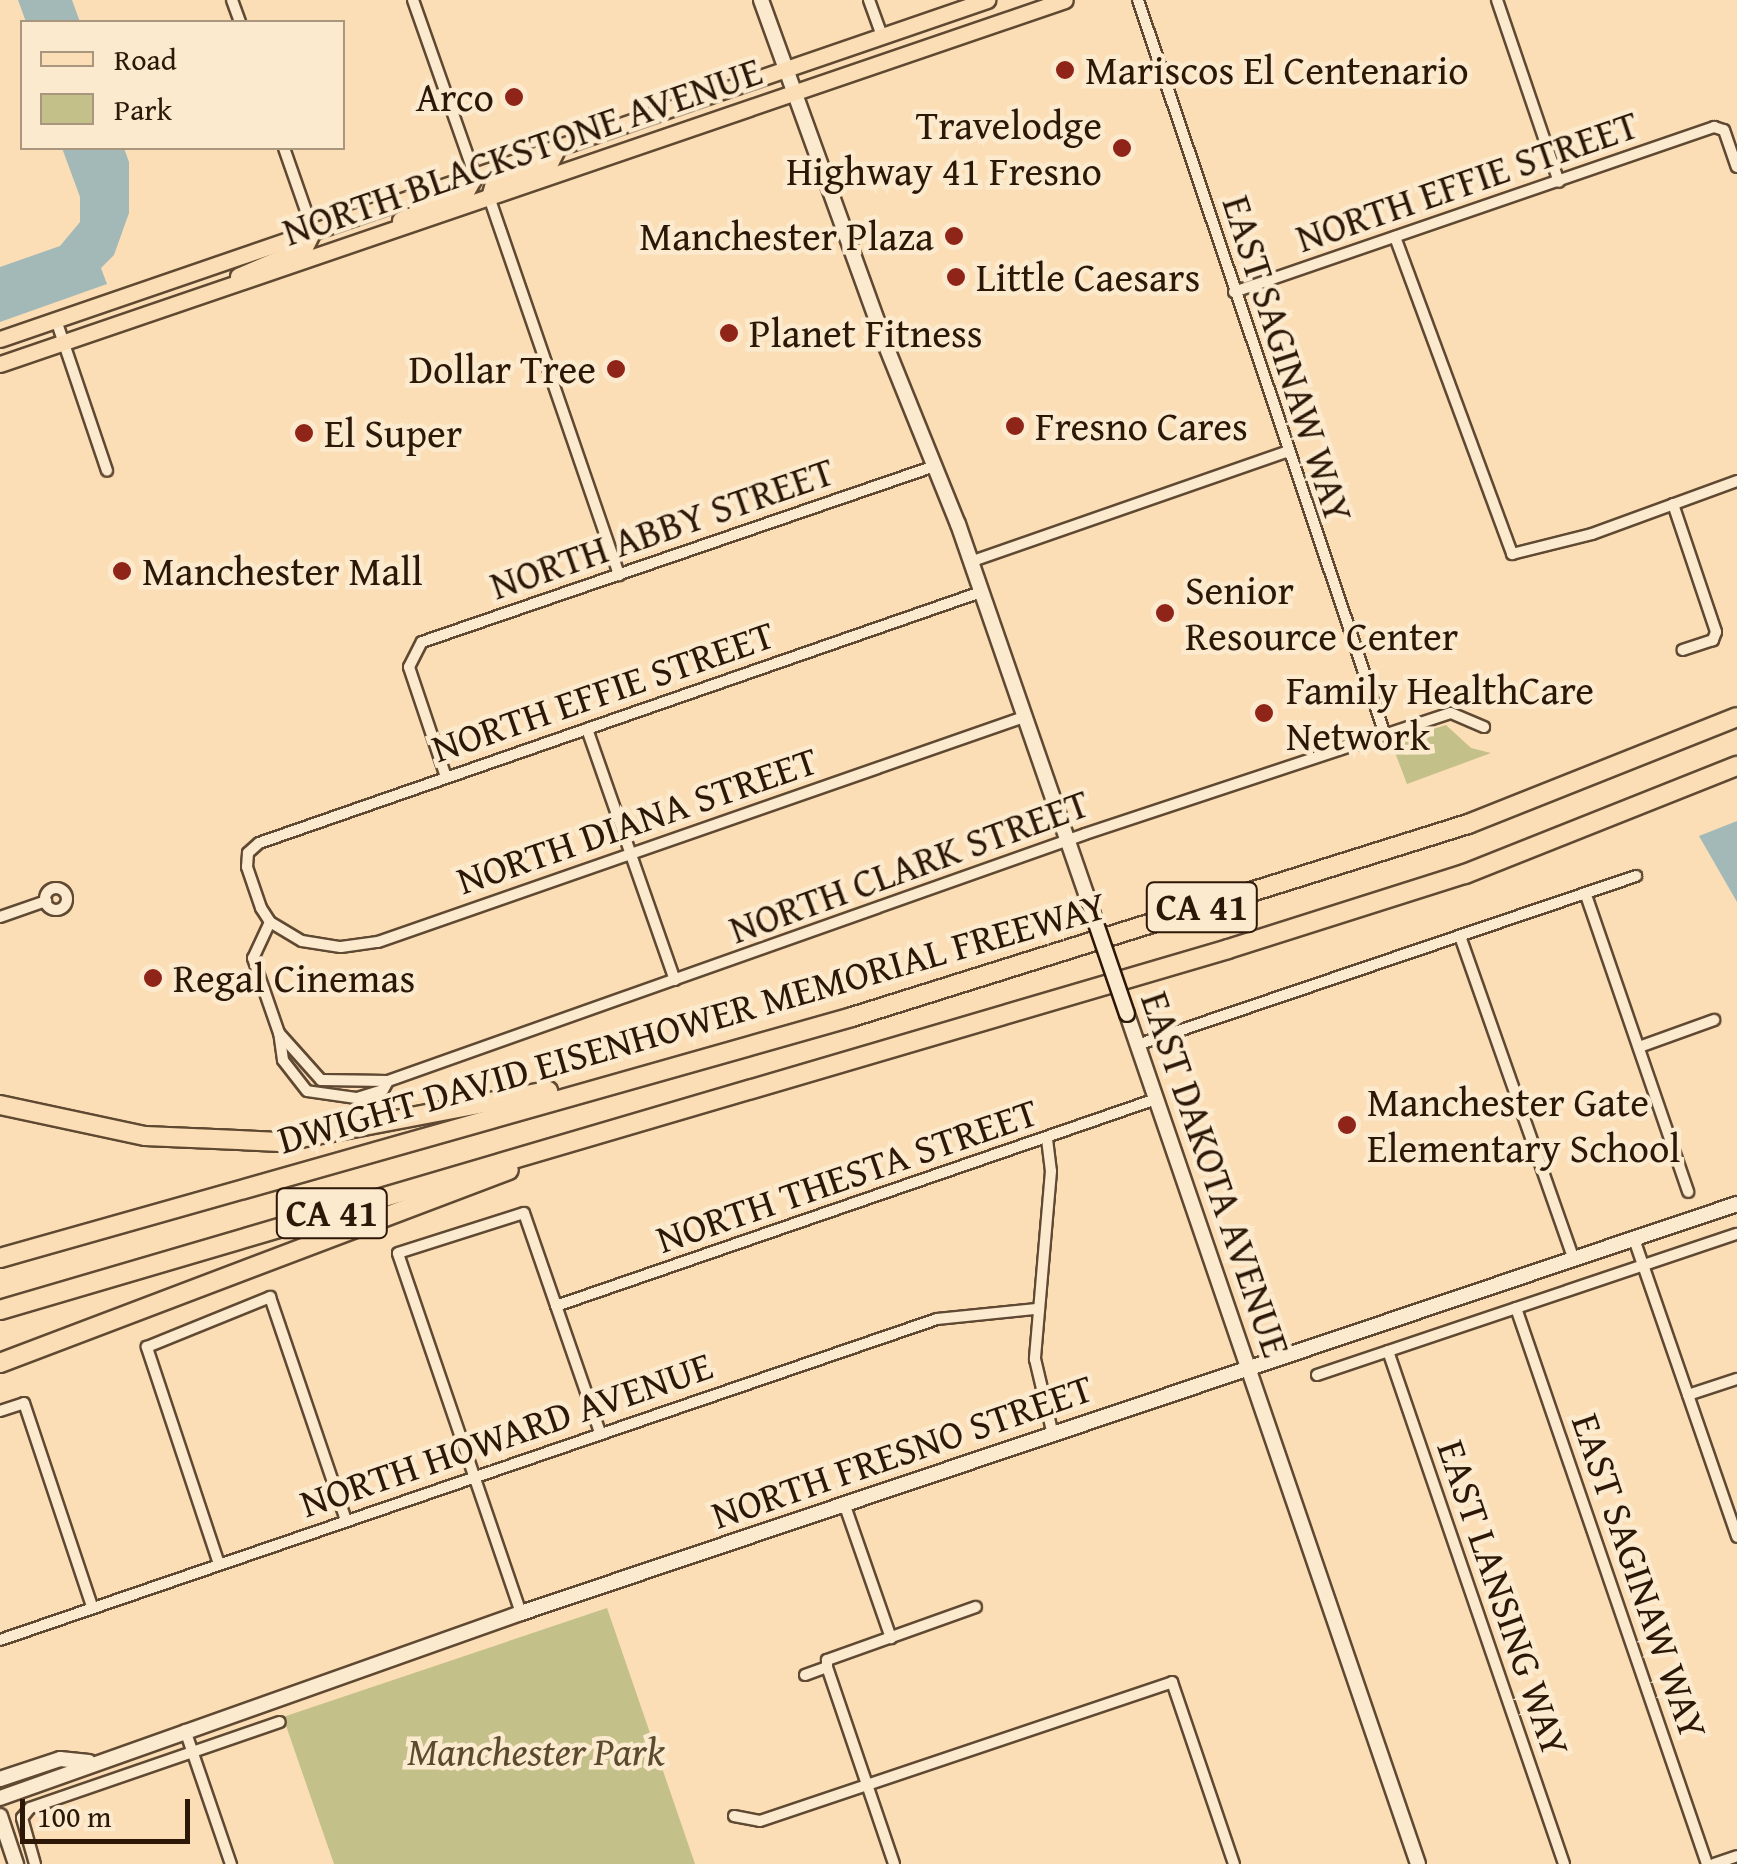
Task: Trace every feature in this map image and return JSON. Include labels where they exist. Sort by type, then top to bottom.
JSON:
[{"type":"highway","name":"DWIGHT DAVID EISENHOWER MEMORIAL FREEWAY","points":[[0,1258],[656,1069],[852,1017],[1468,824],[1737,717]]},
{"type":"highway","name":"DWIGHT DAVID EISENHOWER MEMORIAL FREEWAY","points":[[0,1310],[1465,874],[1737,766]]},
{"type":"highway","points":[[0,1105],[145,1136],[280,1142],[656,1069]]},
{"type":"highway","points":[[0,1363],[316,1238],[665,1115]]},
{"type":"main road","name":"EAST DAKOTA AVENUE","points":[[762,0],[970,562],[1418,1864]]},
{"type":"main road","name":"NORTH BLACKSTONE AVENUE","points":[[0,339],[987,0]]},
{"type":"main road","name":"NORTH BLACKSTONE AVENUE","points":[[0,364],[1065,0]]},
{"type":"main road","points":[[489,197],[493,183],[551,161],[558,147]]},
{"type":"main road","points":[[366,240],[466,192],[475,176]]},
{"type":"main road","points":[[204,295],[306,247],[313,230]]},
{"type":"main road","name":"NORTH FRESNO STREET","points":[[0,1798],[90,1762],[521,1614],[1737,1204]]},
{"type":"main road","name":"NORTH FRESNO STREET","points":[[0,1779],[60,1758],[90,1762]]},
{"type":"main road","points":[[0,1816],[16,1864]]},
{"type":"street","points":[[412,0],[475,176]]},
{"type":"street","points":[[870,0],[882,36]]},
{"type":"street","name":"EAST SAGINAW WAY","points":[[1138,0],[1285,452],[1386,735]]},
{"type":"street","points":[[1497,0],[1560,182]]},
{"type":"street","name":"NORTH EFFIE STREET","points":[[1234,292],[1720,127],[1737,167]]},
{"type":"street","points":[[285,150],[313,230]]},
{"type":"street","points":[[489,197],[619,575]]},
{"type":"street","points":[[1396,237],[1512,554],[1737,481]]},
{"type":"street","points":[[56,320],[107,472]]},
{"type":"street","points":[[970,562],[1285,452]]},
{"type":"street","name":"NORTH ABBY STREET","points":[[446,778],[409,668],[411,653],[422,642],[935,466]]},
{"type":"street","points":[[1673,504],[1716,632],[1713,640],[1683,650]]},
{"type":"street","name":"NORTH EFFIE STREET","points":[[270,922],[248,853],[446,778],[980,592]]},
{"type":"street","name":"NORTH CLARK STREET","points":[[279,1033],[277,1044],[298,1083],[336,1098],[366,1096],[388,1081],[1068,842],[1451,713],[1484,727]]},
{"type":"street","name":"NORTH DIANA STREET","points":[[270,922],[302,941],[358,946],[1024,718]]},
{"type":"street","points":[[587,728],[676,980]]},
{"type":"street","points":[[1137,1045],[1461,939],[1636,876]]},
{"type":"street","points":[[1586,894],[1688,1192]]},
{"type":"street","points":[[0,917],[46,901]]},
{"type":"street","points":[[270,922],[253,958],[279,1033]]},
{"type":"street","points":[[1461,939],[1574,1259]]},
{"type":"street","points":[[1639,1047],[1714,1020]]},
{"type":"street","name":"NORTH CLARK STREET","points":[[279,1033],[312,1075],[332,1084],[388,1081]]},
{"type":"street","name":"NORTH THESTA STREET","points":[[556,1306],[1047,1139],[1156,1098]]},
{"type":"street","points":[[1047,1139],[1051,1171],[1036,1309],[1037,1374],[1053,1435]]},
{"type":"street","points":[[521,1614],[398,1253],[524,1213],[600,1432]]},
{"type":"street","points":[[1317,1375],[1737,1234]]},
{"type":"street","points":[[1634,1238],[1736,1534]]},
{"type":"street","points":[[219,1564],[147,1347],[270,1296],[346,1520]]},
{"type":"street","name":"EAST SAGINAW WAY","points":[[1516,1308],[1710,1864]]},
{"type":"street","name":"NORTH HOWARD AVENUE","points":[[0,1640],[938,1319],[1036,1309]]},
{"type":"street","name":"EAST LANSING WAY","points":[[1388,1351],[1564,1864]]},
{"type":"street","points":[[1688,1395],[1737,1379]]},
{"type":"street","points":[[0,1411],[24,1403],[92,1606]]},
{"type":"street","points":[[845,1506],[891,1638]]},
{"type":"street","points":[[894,1864],[827,1660],[976,1608]]},
{"type":"street","points":[[805,1675],[827,1668]]},
{"type":"street","points":[[734,1816],[760,1821],[1172,1682],[1234,1864]]},
{"type":"street","points":[[35,1864],[22,1818],[30,1808],[280,1722]]},
{"type":"street","points":[[185,1730],[231,1864]]},
{"type":"street","points":[[1710,1864],[1737,1856]]},
{"type":"green space","points":[[1446,725],[1471,748],[1491,753],[1407,784],[1391,742]]},
{"type":"green space","name":"Manchester Park","points":[[607,1608],[695,1864],[334,1864],[283,1717]]},
{"type":"shaded area","points":[[18,0],[72,0],[79,20],[25,20]]},
{"type":"shaded area","points":[[63,150],[125,150],[129,162],[129,213],[114,255],[101,268],[107,284],[0,322],[0,267],[60,246],[80,222],[80,197]]},
{"type":"shaded area","points":[[1737,821],[1737,902],[1699,836]]},
{"type":"place","name":"Mariscos El Centenario","points":[[1065,70]]},
{"type":"place","name":"Arco","points":[[514,97]]},
{"type":"place","name":"Travelodge Highway 41 Fresno","points":[[1122,148]]},
{"type":"place","name":"Manchester Plaza","points":[[954,236]]},
{"type":"place","name":"Little Caesars","points":[[956,277]]},
{"type":"place","name":"Planet Fitness","points":[[729,333]]},
{"type":"place","name":"Dollar Tree","points":[[616,369]]},
{"type":"place","name":"Fresno Cares","points":[[1015,426]]},
{"type":"place","name":"El Super","points":[[304,433]]},
{"type":"place","name":"Manchester Mall","points":[[122,571]]},
{"type":"place","name":"Senior Resource Center","points":[[1165,613]]},
{"type":"place","name":"Family HealthCare Network","points":[[1264,713]]},
{"type":"place","name":"Regal Cinemas","points":[[153,978]]},
{"type":"place","name":"Manchester Gate Elementary School","points":[[1347,1125]]}]
